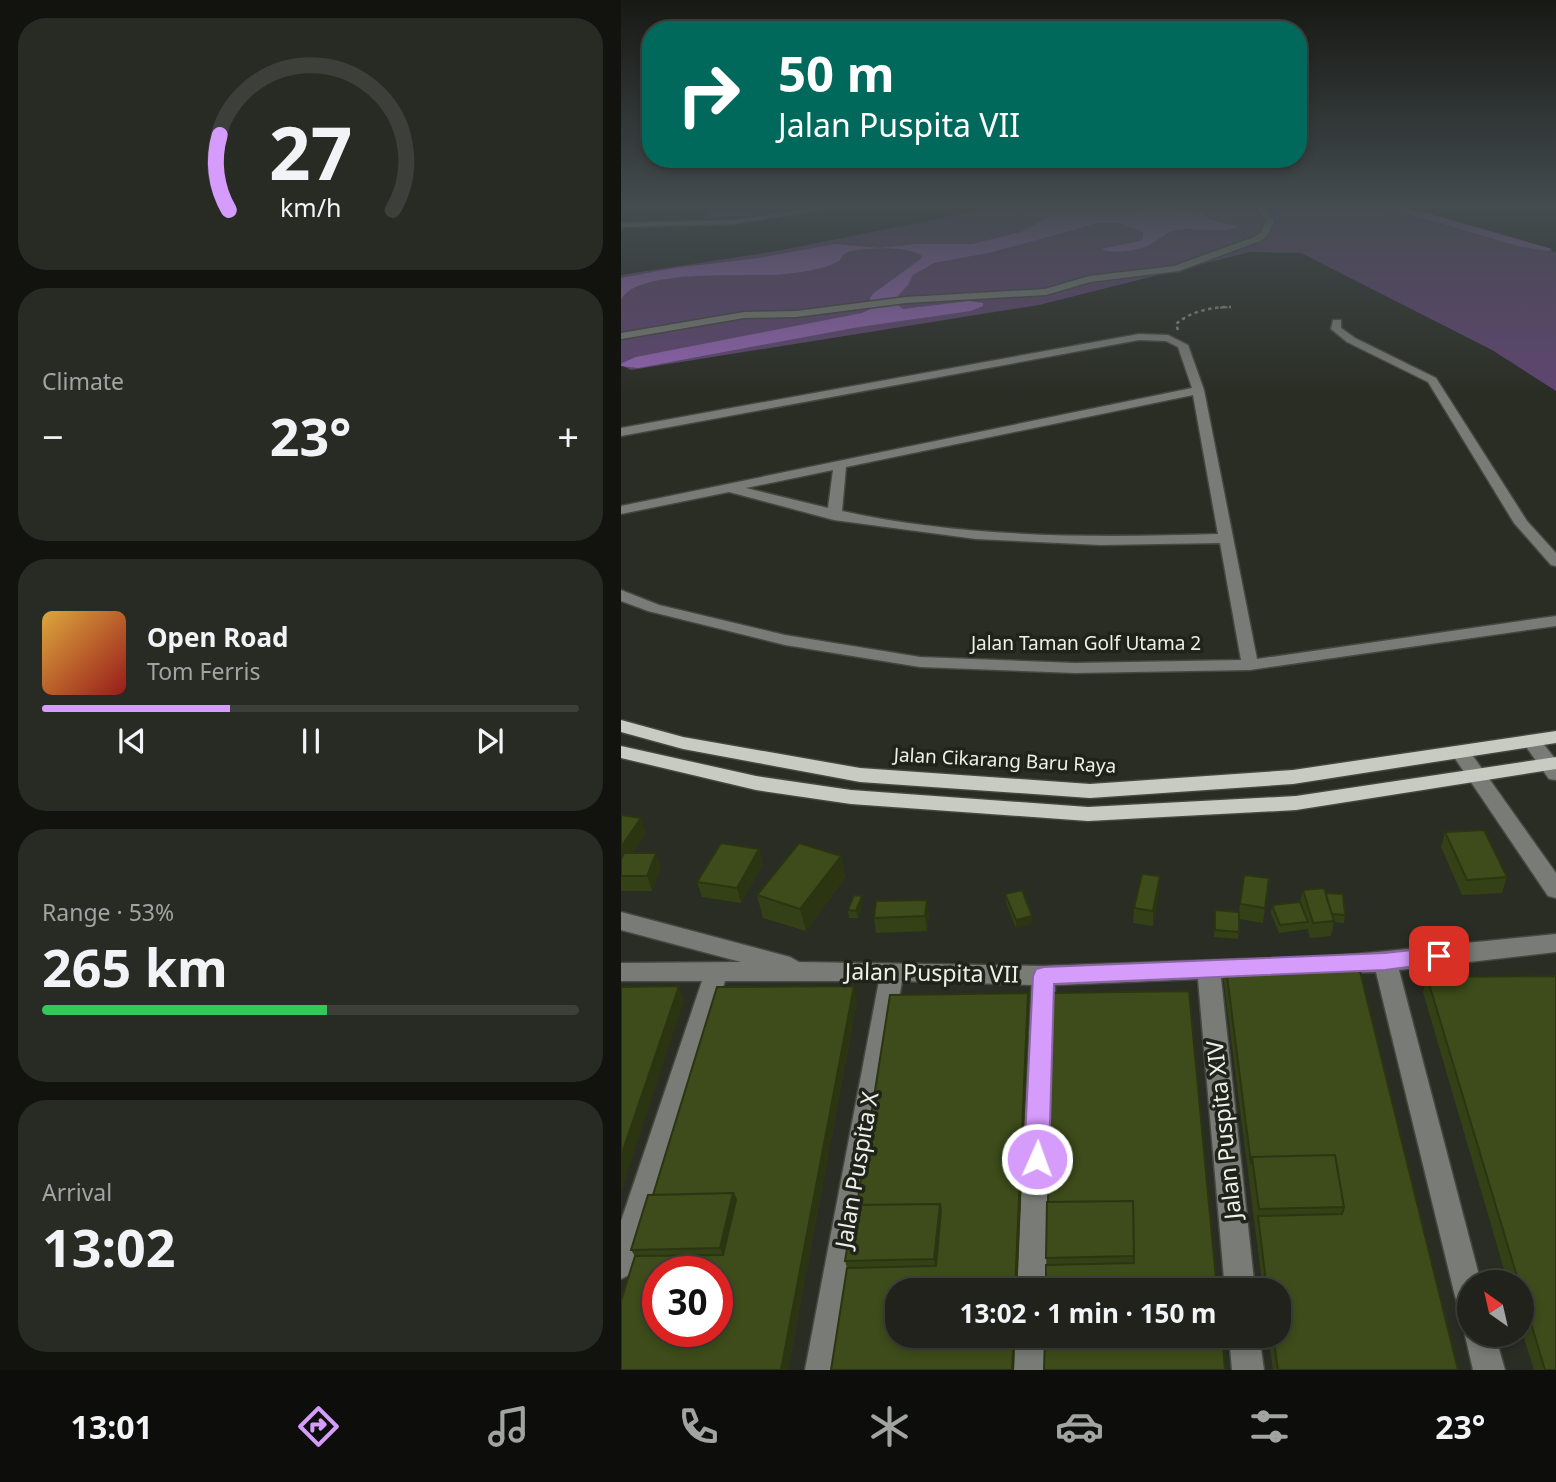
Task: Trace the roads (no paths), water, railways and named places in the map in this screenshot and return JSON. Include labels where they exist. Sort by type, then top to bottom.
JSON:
[{"type":"main road","name":"Jalan Cikarang Baru Raya","points":[[621,726],[683,743],[860,775],[1090,791],[1293,777],[1556,737]]},
{"type":"main road","points":[[621,752],[756,783],[851,797],[1088,814],[1297,803],[1553,767]]},
{"type":"main road","points":[[1409,761],[1420,774],[1418,787]]},
{"type":"street","points":[[621,335],[744,315],[808,313],[906,300],[1046,292],[1089,279],[1168,270]]},
{"type":"street","points":[[1337,322],[1336,329],[1351,340],[1432,380],[1521,523],[1556,562]]},
{"type":"street","points":[[621,432],[1139,337],[1168,338],[1183,345],[1198,390],[1250,664]]},
{"type":"street","points":[[621,510],[1198,390]]},
{"type":"street","points":[[835,516],[840,465]]},
{"type":"street","points":[[729,488],[835,516],[959,534],[1053,541],[1148,542],[1226,538]]},
{"type":"street","name":"Jalan Taman Golf Utama 2","points":[[621,595],[654,608],[785,640],[920,662],[1074,668],[1250,664],[1556,621]]},
{"type":"street","points":[[1531,741],[1553,767]]},
{"type":"street","points":[[1461,753],[1556,890]]},
{"type":"street","name":"Jalan Puspita VII","points":[[621,921],[810,971]]},
{"type":"street","points":[[1317,965],[1385,962],[1556,943]]},
{"type":"street","points":[[1385,962],[1463,1270]]},
{"type":"street","name":"Jalan Puspita VII","points":[[621,972],[716,974],[892,971],[1044,976],[1263,968]]},
{"type":"street","name":"Jalan Puspita XIV","points":[[1209,970],[1239,1278]]},
{"type":"street","name":"Jalan Puspita X","points":[[821,1370],[892,971]]},
{"type":"street","points":[[621,1264],[716,974]]},
{"type":"street","points":[[1031,1278],[1044,976]]},
{"type":"street","points":[[1028,1370],[1029,1348]]},
{"type":"street","points":[[1245,1348],[1247,1370]]},
{"type":"street","points":[[1483,1348],[1489,1370]]}]
